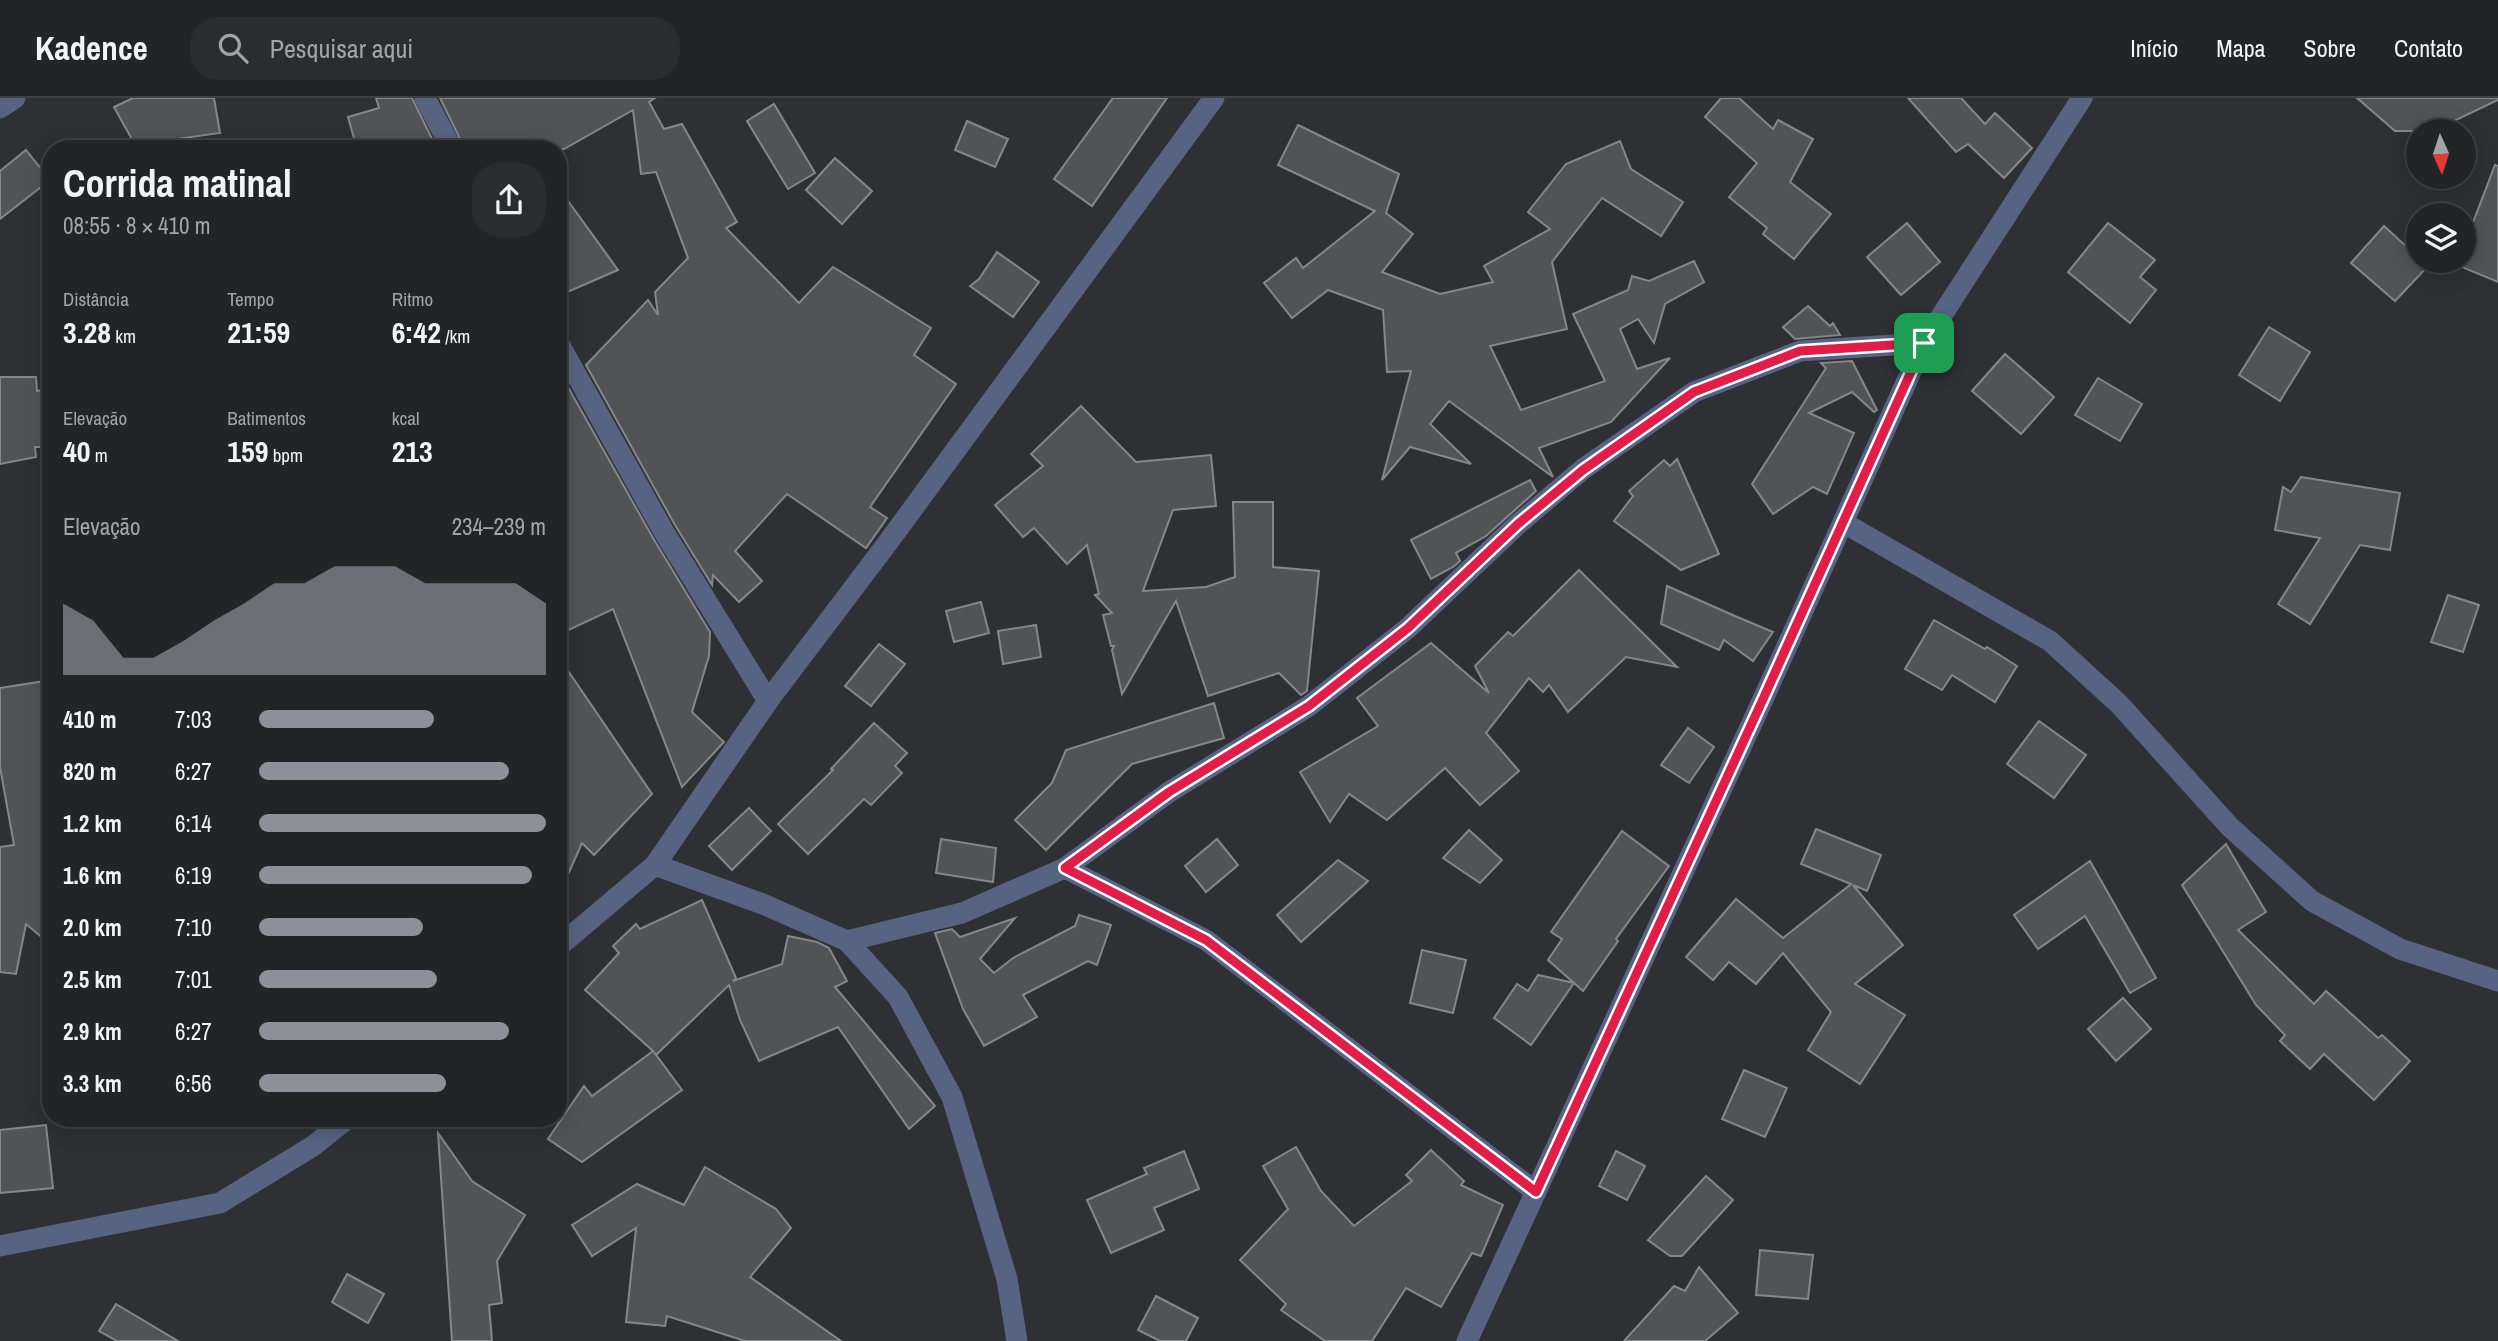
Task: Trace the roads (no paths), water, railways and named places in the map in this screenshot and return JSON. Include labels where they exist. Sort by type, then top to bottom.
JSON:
[{"type":"street","points":[[0,108],[15,98]]},
{"type":"street","points":[[425,98],[447,140]]},
{"type":"street","points":[[567,939],[655,865],[768,701],[890,541],[1214,98]]},
{"type":"street","points":[[1467,1341],[1924,343],[2082,98]]},
{"type":"street","points":[[847,941],[962,913],[1065,868],[1169,792],[1309,706],[1408,628],[1518,524],[1583,470],[1694,392],[1800,351],[1924,343]]},
{"type":"street","points":[[567,358],[664,532],[768,701]]},
{"type":"street","points":[[1843,523],[2050,641],[2119,704],[2230,827],[2312,901],[2400,949],[2498,981]]},
{"type":"street","points":[[655,865],[763,904],[847,941],[898,997],[952,1097],[1007,1279],[1017,1341]]},
{"type":"street","points":[[1065,868],[1206,940],[1536,1192]]},
{"type":"street","points":[[0,1247],[219,1203],[313,1146],[337,1127]]}]
